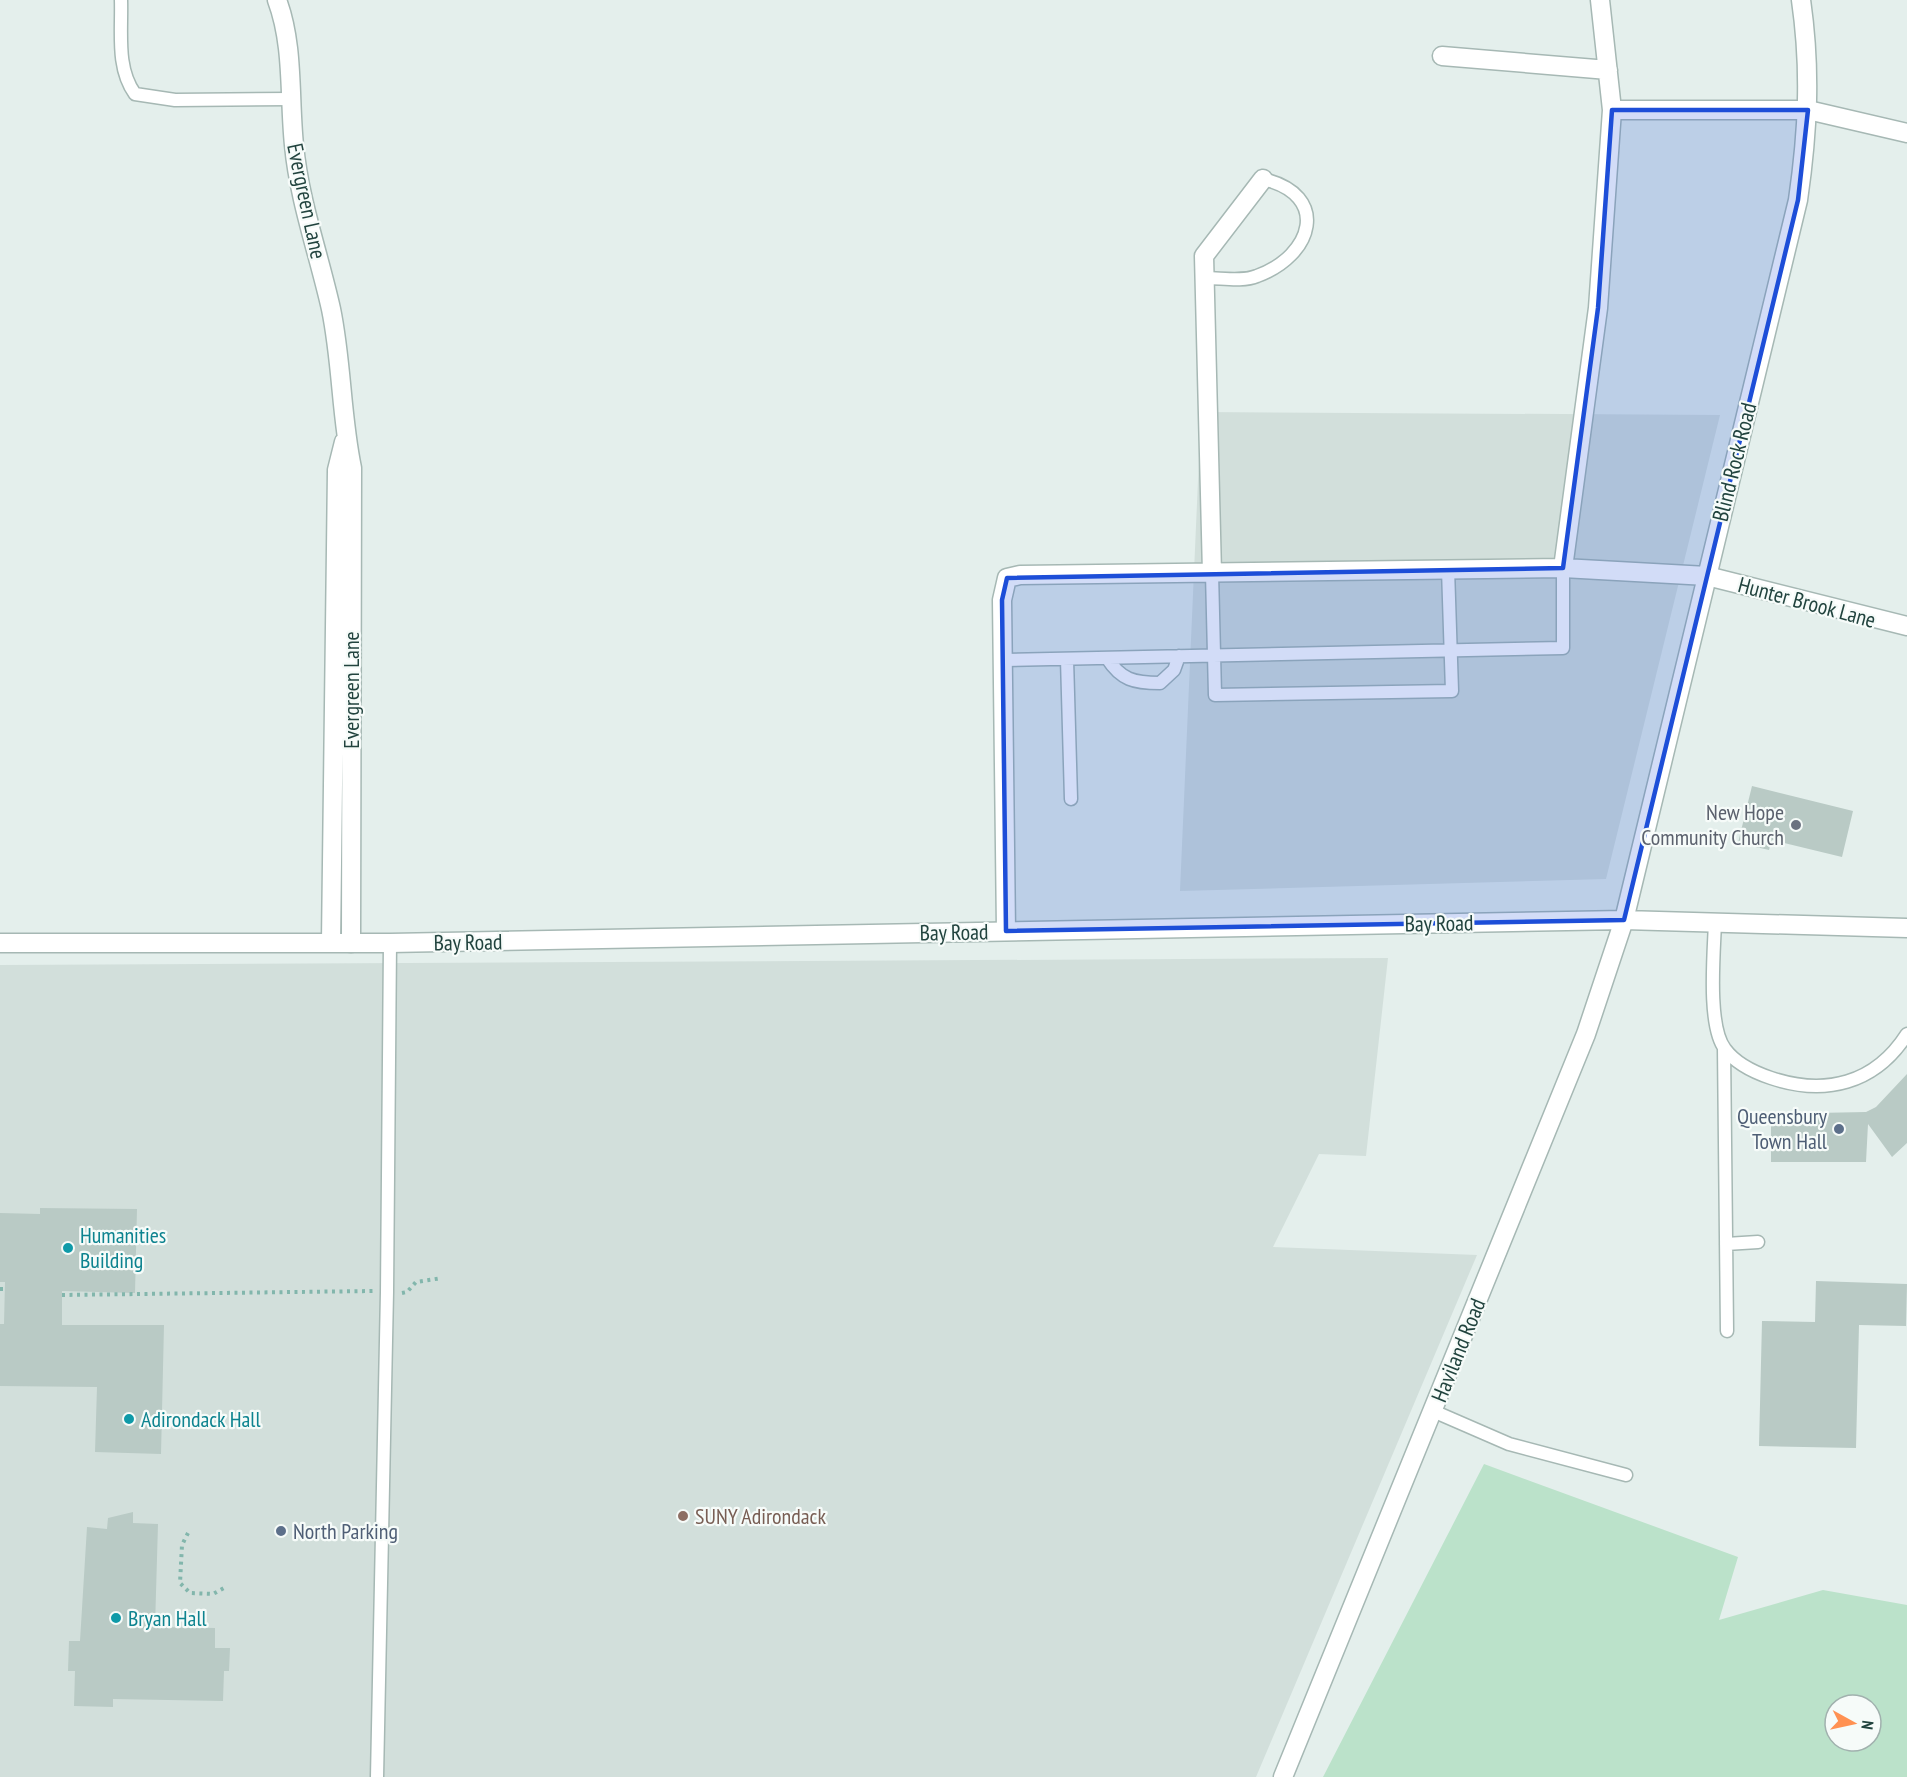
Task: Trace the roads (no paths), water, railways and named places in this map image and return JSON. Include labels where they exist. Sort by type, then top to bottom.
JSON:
[{"type":"street","name":"Evergreen Lane","points":[[277,0],[287,44],[294,146],[331,311],[342,386],[345,437],[352,468],[351,942]]},
{"type":"street","points":[[1563,568],[1598,308],[1612,110],[1600,0]]},
{"type":"street","name":"Blind Rock Road","points":[[1624,920],[1798,200],[1808,110],[1808,49],[1801,0]]},
{"type":"street","points":[[1442,56],[1608,70]]},
{"type":"street","points":[[1612,110],[1808,110],[1907,133]]},
{"type":"street","points":[[1212,573],[1204,256],[1263,179]]},
{"type":"street","name":"Evergreen Lane","points":[[331,942],[337,470],[345,437]]},
{"type":"street","name":"Hunter Brook Lane","points":[[1003,660],[1002,600],[1007,578],[1020,575],[1563,568],[1707,576],[1907,626]]},
{"type":"street","points":[[1003,660],[1006,932]]},
{"type":"street","name":"Bay Road","points":[[0,943],[390,943],[1624,920],[1907,928]]},
{"type":"street","name":"Haviland Road","points":[[1283,1777],[1586,1034],[1624,920]]},
{"type":"lane","points":[[121,0],[122,66],[126,82],[135,94],[175,100],[292,99]]},
{"type":"lane","points":[[1206,278],[1259,276],[1292,257],[1302,244],[1306,230],[1305,212],[1300,202],[1289,188],[1263,179]]},
{"type":"lane","points":[[1003,660],[1563,648],[1563,568]]},
{"type":"lane","points":[[1212,573],[1215,695],[1452,691],[1448,569]]},
{"type":"lane","points":[[1107,658],[1116,671],[1125,678],[1136,683],[1160,684],[1174,670],[1179,656]]},
{"type":"lane","points":[[1068,659],[1071,799]]},
{"type":"lane","points":[[1715,922],[1713,1013],[1724,1048],[1727,1331]]},
{"type":"lane","points":[[377,1777],[387,1314],[390,943]]},
{"type":"lane","points":[[1724,1048],[1749,1070],[1784,1082],[1822,1088],[1867,1074],[1900,1045],[1907,1034]]},
{"type":"lane","points":[[1726,1244],[1758,1242]]},
{"type":"lane","points":[[1433,1411],[1509,1444],[1626,1475]]},
{"type":"place","name":"New Hope Community Church","points":[[1796,825]]},
{"type":"place","name":"Queensbury Town Hall","points":[[1839,1129]]},
{"type":"place","name":"Humanities Building","points":[[68,1248]]},
{"type":"place","name":"Adirondack Hall","points":[[129,1419]]},
{"type":"place","name":"SUNY Adirondack","points":[[683,1516]]},
{"type":"place","name":"North Parking","points":[[281,1531]]},
{"type":"place","name":"Bryan Hall","points":[[116,1618]]}]
